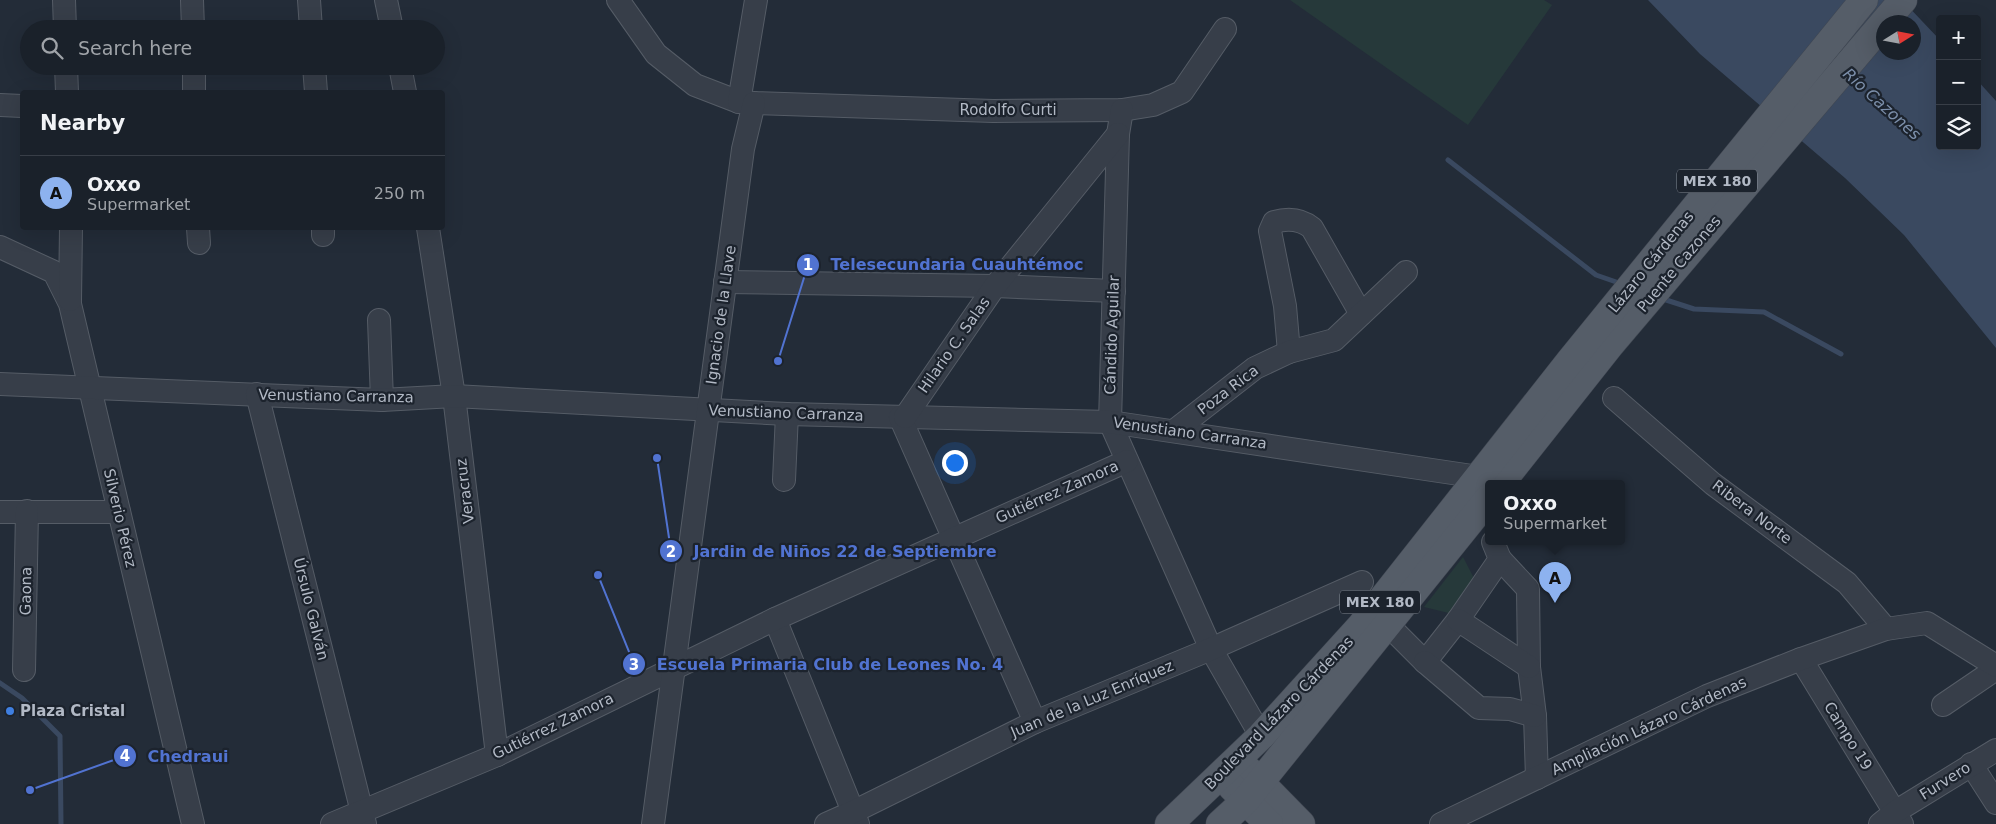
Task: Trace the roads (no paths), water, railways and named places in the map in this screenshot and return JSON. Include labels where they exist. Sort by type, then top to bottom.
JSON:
[{"type":"main road","name":"Lázaro Cárdenas","points":[[1570,361],[1864,0]]},
{"type":"main road","name":"Puente Cazones","points":[[1610,345],[1903,0]]},
{"type":"main road","name":"Boulevard Lázaro Cárdenas","points":[[1500,480],[1610,345]]},
{"type":"main road","name":"Boulevard Lázaro Cárdenas","points":[[1496,480],[1570,361]]},
{"type":"main road","name":"Boulevard Lázaro Cárdenas","points":[[1220,824],[1252,792],[1380,619],[1484,499]]},
{"type":"main road","name":"Boulevard Lázaro Cárdenas","points":[[1169,824],[1380,619]]},
{"type":"main road","points":[[1229,767],[1252,792],[1301,824]]},
{"type":"main road","points":[[1252,792],[1269,824]]},
{"type":"street","points":[[64,0],[65,20]]},
{"type":"street","points":[[192,0],[193,20]]},
{"type":"street","points":[[309,0],[310,20]]},
{"type":"street","points":[[386,0],[390,20]]},
{"type":"street","points":[[618,0],[656,54],[695,85],[747,103]]},
{"type":"street","name":"Ignacio de la Llave","points":[[653,824],[743,149],[756,0]]},
{"type":"street","name":"Rodolfo Curti","points":[[747,103],[993,111],[1122,110],[1153,105],[1182,92],[1225,29]]},
{"type":"street","points":[[66,75],[67,90]]},
{"type":"street","points":[[194,75],[194,90]]},
{"type":"street","points":[[315,75],[316,90]]},
{"type":"street","points":[[402,75],[406,90]]},
{"type":"street","points":[[0,106],[20,106]]},
{"type":"street","name":"Cándido Aguilar","points":[[1122,110],[1118,134],[1110,422],[1211,649],[1261,736]]},
{"type":"street","name":"Hilario C. Salas","points":[[902,417],[995,286],[1118,134]]},
{"type":"street","points":[[1289,352],[1285,306],[1270,230],[1274,222],[1283,220],[1304,222],[1312,228],[1361,314]]},
{"type":"street","points":[[70,230],[70,304]]},
{"type":"street","name":"Veracruz","points":[[428,230],[454,396],[497,754]]},
{"type":"street","name":"Silverio Pérez","points":[[0,247],[54,272],[70,304],[193,824]]},
{"type":"street","name":"Poza Rica","points":[[1174,431],[1255,368],[1289,352],[1334,340],[1406,272]]},
{"type":"street","points":[[725,282],[995,286],[1114,291]]},
{"type":"street","points":[[379,320],[382,400]]},
{"type":"street","name":"Venustiano Carranza","points":[[0,384],[89,386],[382,400],[454,396],[708,411],[1110,422],[1174,431],[1484,499]]},
{"type":"street","name":"Úrsulo Galván","points":[[257,394],[364,818]]},
{"type":"street","name":"Ribera Norte","points":[[1614,398],[1713,484],[1847,583],[1886,630]]},
{"type":"street","points":[[784,480],[788,414]]},
{"type":"street","points":[[902,417],[1035,722]]},
{"type":"street","name":"Gutiérrez Zamora","points":[[332,824],[364,818],[775,619],[1127,461]]},
{"type":"street","name":"Gaona","points":[[24,670],[27,511]]},
{"type":"street","points":[[0,512],[119,512]]},
{"type":"street","points":[[1425,662],[1458,620],[1496,550],[1528,589],[1529,667],[1535,716],[1537,778]]},
{"type":"street","name":"Juan de la Luz Enríquez","points":[[826,824],[856,818],[1035,722],[1211,649],[1362,582]]},
{"type":"street","points":[[775,619],[856,818]]},
{"type":"street","points":[[1380,619],[1425,662],[1479,708],[1510,710],[1535,716]]},
{"type":"street","points":[[1458,620],[1529,667]]},
{"type":"street","name":"Ampliación Lázaro Cárdenas","points":[[1441,824],[1707,696],[1801,659],[1886,630],[1927,623],[1996,667]]},
{"type":"street","name":"Campo 19","points":[[1801,659],[1892,820]]},
{"type":"street","points":[[1943,705],[1996,667]]},
{"type":"street","name":"Furvero","points":[[1892,820],[1971,764],[1996,750]]},
{"type":"street","points":[[1971,764],[1996,803]]},
{"type":"water","name":"Río Cazones","points":[[1648,0],[1902,0],[1916,15],[1876,15],[1876,60],[1921,60],[1921,20],[1936,36],[1936,150],[1981,150],[1981,84],[1996,101],[1996,348],[1904,235],[1845,178],[1700,54]]},
{"type":"waterway","points":[[1448,160],[1596,275],[1622,284]]},
{"type":"waterway","points":[[1660,298],[1694,309],[1764,312],[1841,354]]},
{"type":"waterway","points":[[0,683],[22,698],[60,736],[61,824]]},
{"type":"place","name":"Telesecundaria Cuauhtémoc","points":[[778,361]]},
{"type":"place","name":"Jardin de Niños 22 de Septiembre","points":[[657,458]]},
{"type":"place","name":"Escuela Primaria Club de Leones No. 4","points":[[598,575]]},
{"type":"place","name":"Oxxo","points":[[1555,603]]},
{"type":"place","name":"Plaza Cristal","points":[[10,711]]},
{"type":"place","name":"Chedraui","points":[[30,790]]}]
